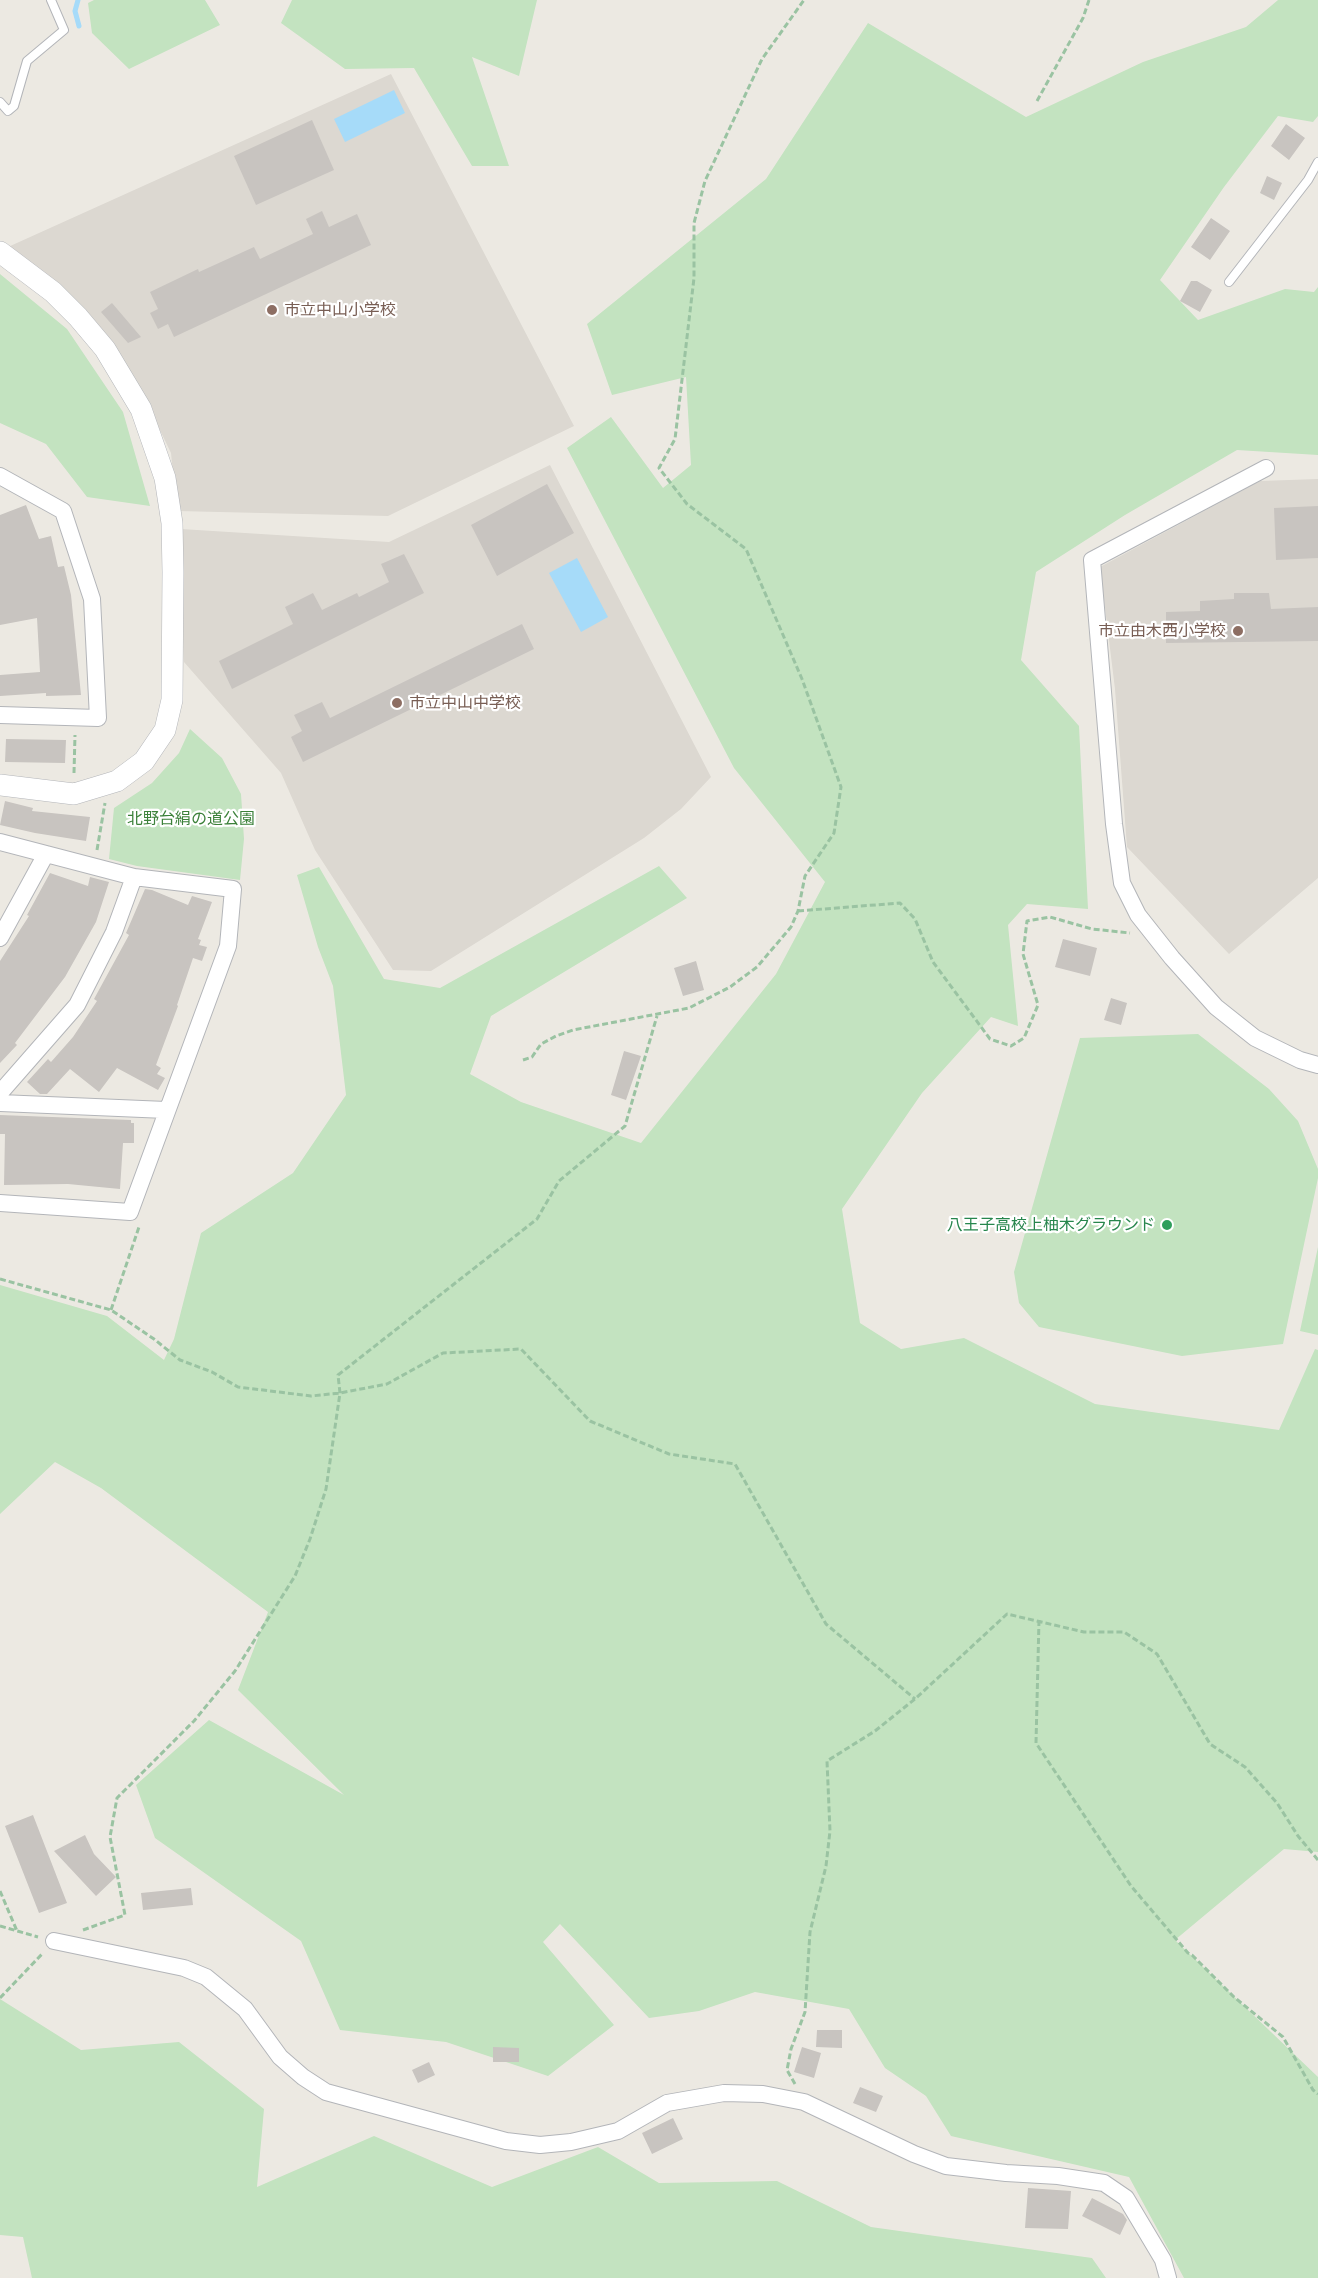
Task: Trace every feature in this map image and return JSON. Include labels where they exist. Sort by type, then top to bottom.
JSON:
[{"type":"street","points":[[0,252],[53,292],[105,349],[141,408],[165,478],[172,523],[173,572],[172,700],[165,730],[144,761],[117,781],[74,794],[0,785]]},
{"type":"street","points":[[1266,468],[1092,560],[1114,824],[1122,883],[1138,915],[1172,958],[1216,1007],[1255,1038],[1300,1060],[1318,1065]]},
{"type":"street","points":[[0,476],[63,511],[92,599],[98,718],[0,715]]},
{"type":"street","points":[[0,843],[134,877],[233,889],[228,946],[130,1212],[0,1203]]},
{"type":"street","points":[[0,938],[46,854]]},
{"type":"street","points":[[0,1093],[77,1005],[114,932],[134,877]]},
{"type":"street","points":[[0,1103],[166,1110]]},
{"type":"street","points":[[54,1941],[184,1968],[206,1977],[226,1991],[245,2009],[280,2057],[303,2077],[326,2092],[506,2141],[540,2145],[571,2142],[618,2131],[667,2103],[724,2093],[763,2094],[804,2102],[914,2154],[946,2166],[1058,2176],[1104,2183],[1126,2198],[1163,2260],[1168,2278]]},
{"type":"lane","points":[[0,102],[8,111],[14,106],[27,61],[64,30],[51,0]]},
{"type":"lane","points":[[1229,282],[1308,180],[1318,162]]},
{"type":"path","points":[[523,1060],[531,1056],[541,1044],[573,1030],[657,1016],[689,1008],[730,987],[757,967],[791,927],[798,911],[805,876],[834,833],[841,787],[802,679],[746,549],[687,504],[658,468],[675,439],[694,278],[694,223],[705,181],[762,60],[804,0]]},
{"type":"path","points":[[1037,101],[1083,18],[1089,0]]},
{"type":"path","points":[[74,773],[75,717]]},
{"type":"path","points":[[94,866],[109,783]]},
{"type":"path","points":[[798,911],[900,903],[915,919],[933,962],[990,1039],[1011,1047],[1024,1038],[1038,1005],[1023,954],[1027,921],[1050,917],[1092,929],[1156,936]]},
{"type":"path","points":[[0,1998],[54,1941],[126,1915],[110,1837],[117,1798],[194,1721],[235,1671],[295,1576],[326,1490],[339,1394],[338,1375],[537,1219],[559,1181],[625,1126],[657,1016]]},
{"type":"path","points":[[111,1310],[143,1213],[134,1200]]},
{"type":"path","points":[[0,1279],[111,1310],[180,1360],[212,1372],[238,1387],[311,1396],[339,1394],[387,1384],[443,1353],[521,1349],[590,1421],[669,1454],[735,1464],[826,1624],[915,1699]]},
{"type":"path","points":[[804,2102],[787,2070],[791,2049],[804,2013],[810,1932],[826,1866],[830,1831],[827,1761],[875,1731],[915,1699],[1008,1614],[1084,1632],[1124,1632],[1157,1654],[1210,1744],[1245,1767],[1277,1803],[1298,1836],[1318,1860]]},
{"type":"path","points":[[1039,1620],[1036,1743],[1131,1886],[1188,1953],[1234,1997],[1283,2037],[1318,2094]]},
{"type":"path","points":[[0,1891],[17,1931]]},
{"type":"path","points":[[0,1926],[54,1941]]},
{"type":"shaded area","points":[[391,74],[574,426],[388,516],[177,511],[171,453],[146,401],[8,247]]},
{"type":"shaded area","points":[[550,465],[711,777],[681,809],[644,838],[431,971],[393,970],[315,850],[281,773],[184,662],[181,529],[389,542]]},
{"type":"shaded area","points":[[1318,479],[1318,878],[1229,954],[1127,847],[1115,689],[1100,567],[1260,481]]},
{"type":"green space","points":[[94,0],[205,0],[220,25],[129,69],[92,33],[88,3]]},
{"type":"green space","points":[[292,0],[537,0],[519,76],[472,57],[509,166],[472,166],[414,68],[345,69],[281,23]]},
{"type":"green space","points":[[1278,0],[1318,0],[1318,116],[1313,122],[1278,116],[1224,187],[1160,280],[1198,320],[1285,289],[1314,292],[1318,287],[1318,455],[1237,450],[1125,515],[1036,572],[1021,660],[1079,726],[1088,909],[1027,904],[1008,925],[1018,1026],[991,1017],[922,1093],[842,1209],[860,1323],[901,1349],[964,1338],[1095,1404],[1279,1430],[1315,1349],[1318,1350],[1318,1852],[1284,1849],[1175,1940],[1318,2077],[1318,2278],[1184,2278],[1129,2177],[951,2136],[926,2096],[885,2068],[849,2009],[755,1992],[699,2011],[649,2018],[560,1924],[543,1942],[614,2025],[548,2076],[446,2042],[340,2030],[301,1941],[155,1838],[136,1785],[209,1720],[344,1795],[238,1690],[268,1612],[101,1488],[55,1462],[0,1514],[0,1285],[107,1316],[164,1360],[174,1339],[201,1233],[293,1173],[346,1095],[333,986],[318,947],[297,875],[319,867],[384,979],[440,988],[659,866],[687,898],[491,1016],[470,1074],[521,1102],[641,1143],[776,974],[825,882],[734,768],[567,448],[611,417],[663,488],[691,465],[686,377],[612,395],[587,324],[766,179],[868,23],[1026,117],[1143,62],[1246,27]]},
{"type":"green space","points":[[0,274],[67,329],[123,412],[150,506],[87,497],[46,444],[0,423]]},
{"type":"green space","name":"北野台絹の道公園","points":[[190,729],[222,758],[241,794],[244,839],[240,880],[137,866],[109,859],[114,808],[152,783],[179,753]]},
{"type":"green space","name":"八王子高校上柚木グラウンド","points":[[1198,1034],[1269,1089],[1298,1121],[1318,1169],[1283,1344],[1182,1356],[1039,1327],[1019,1303],[1014,1272],[1080,1038]]},
{"type":"green space","points":[[1318,1247],[1318,1335],[1300,1331]]},
{"type":"green space","points":[[0,1999],[81,2050],[179,2042],[264,2109],[257,2187],[374,2136],[492,2187],[598,2147],[659,2183],[777,2181],[871,2227],[1092,2258],[1106,2278],[32,2278],[23,2237],[0,2235]]},
{"type":"water","points":[[394,90],[405,113],[345,142],[334,119]]},
{"type":"water","points":[[577,558],[608,617],[581,632],[549,573]]},
{"type":"building","points":[[312,120],[334,170],[256,205],[234,156]]},
{"type":"building","points":[[1286,124],[1305,138],[1289,160],[1271,146]]},
{"type":"building","points":[[1267,176],[1282,183],[1274,200],[1260,193]]},
{"type":"building","points":[[322,211],[329,227],[357,214],[371,245],[174,337],[168,324],[158,329],[150,313],[158,309],[150,292],[198,269],[199,272],[254,247],[260,259],[313,234],[306,219]]},
{"type":"building","points":[[1211,218],[1230,231],[1210,260],[1191,247]]},
{"type":"building","points":[[1191,281],[1197,281],[1212,290],[1200,312],[1180,301]]},
{"type":"building","points":[[112,303],[141,337],[128,343],[101,312]]},
{"type":"building","points":[[547,484],[574,533],[497,576],[471,525]]},
{"type":"building","points":[[26,505],[39,539],[51,536],[58,567],[64,566],[71,595],[81,695],[46,696],[46,693],[0,696],[0,675],[40,672],[37,618],[0,625],[0,515]]},
{"type":"building","points":[[1318,506],[1318,558],[1276,560],[1274,508]]},
{"type":"building","points":[[404,554],[424,593],[232,689],[219,661],[293,624],[285,607],[313,593],[322,610],[357,593],[359,597],[389,582],[381,564]]},
{"type":"building","points":[[1234,593],[1269,593],[1271,609],[1318,607],[1318,641],[1166,643],[1166,612],[1200,611],[1200,601],[1234,599]]},
{"type":"building","points":[[522,624],[534,649],[303,762],[291,737],[302,731],[294,715],[322,702],[330,718]]},
{"type":"building","points":[[6,739],[66,740],[65,763],[5,762]]},
{"type":"building","points":[[5,801],[33,808],[32,811],[90,817],[86,841],[0,825]]},
{"type":"building","points":[[50,873],[88,886],[90,877],[109,882],[96,922],[65,977],[15,1043],[17,1045],[0,1063],[0,961],[29,916],[27,915]]},
{"type":"building","points":[[145,889],[188,905],[192,896],[212,902],[198,939],[201,940],[199,945],[207,947],[202,961],[193,958],[156,1065],[161,1068],[157,1074],[165,1078],[158,1090],[117,1068],[99,1092],[70,1069],[47,1094],[40,1094],[27,1082],[48,1059],[51,1062],[73,1037],[97,1001],[94,999],[129,935],[126,933]]},
{"type":"building","points":[[1063,939],[1097,948],[1090,976],[1055,967]]},
{"type":"building","points":[[696,961],[704,990],[683,996],[674,968]]},
{"type":"building","points":[[1111,998],[1127,1003],[1121,1025],[1104,1020]]},
{"type":"building","points":[[624,1051],[641,1056],[626,1100],[611,1095]]},
{"type":"building","points":[[0,1115],[131,1120],[131,1123],[134,1123],[134,1143],[123,1143],[120,1189],[68,1184],[4,1185],[5,1134],[0,1134]]},
{"type":"building","points":[[33,1815],[67,1903],[39,1913],[5,1826]]},
{"type":"building","points":[[85,1835],[94,1854],[116,1877],[96,1896],[54,1851]]},
{"type":"building","points":[[191,1888],[193,1905],[143,1910],[141,1893]]},
{"type":"building","points":[[817,2030],[842,2030],[842,2048],[816,2047]]},
{"type":"building","points":[[493,2047],[519,2048],[519,2062],[493,2062]]},
{"type":"building","points":[[802,2047],[821,2053],[814,2078],[794,2072]]},
{"type":"building","points":[[429,2062],[435,2075],[418,2083],[412,2070]]},
{"type":"building","points":[[860,2087],[883,2096],[876,2112],[853,2103]]},
{"type":"building","points":[[673,2118],[683,2139],[652,2154],[642,2133]]},
{"type":"building","points":[[1028,2188],[1071,2191],[1068,2229],[1025,2228]]},
{"type":"building","points":[[1092,2198],[1123,2214],[1127,2220],[1120,2235],[1082,2216]]},
{"type":"waterway","points":[[78,0],[75,11],[79,26]]},
{"type":"place","name":"市立中山小学校","points":[[272,310]]},
{"type":"place","name":"市立由木西小学校","points":[[1238,631]]},
{"type":"place","name":"市立中山中学校","points":[[397,703]]},
{"type":"place","name":"八王子高校上柚木グラウンド","points":[[1167,1225]]}]
